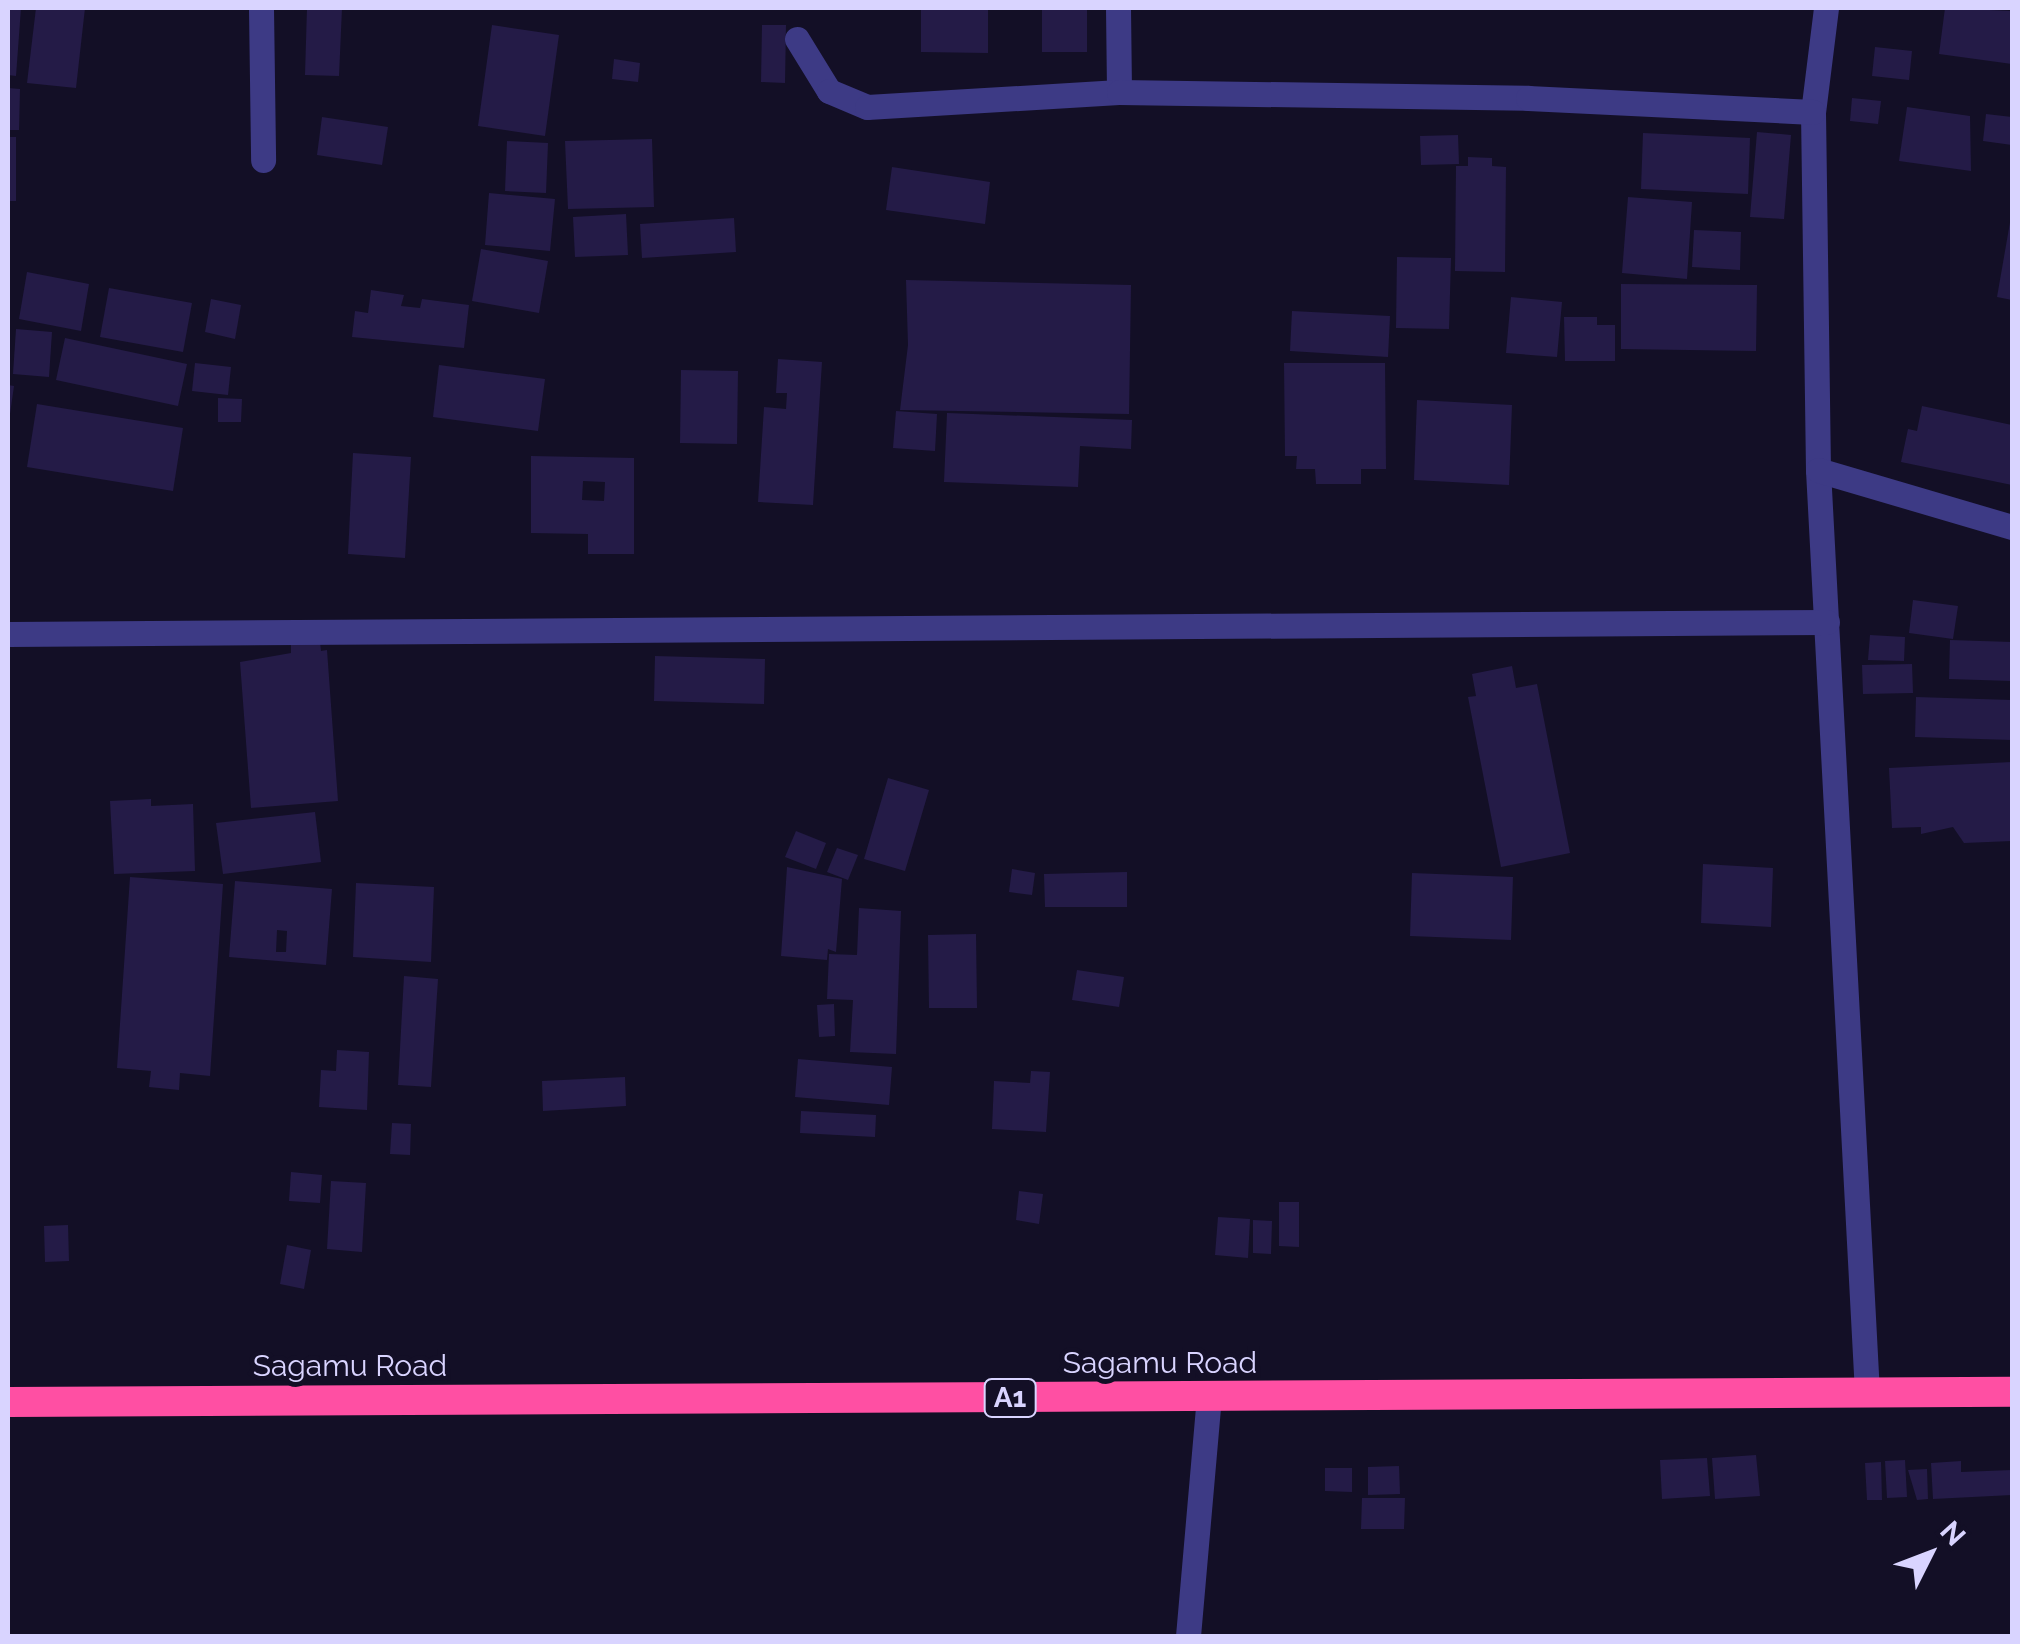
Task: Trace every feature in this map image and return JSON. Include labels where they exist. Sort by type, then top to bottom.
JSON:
[{"type":"highway","name":"Sagamu Road","points":[[8,1402],[2012,1392]]},
{"type":"street","points":[[262,8],[263,160]]},
{"type":"street","points":[[1118,8],[1119,92]]},
{"type":"street","points":[[1826,8],[1813,112],[1818,470],[1867,1394]]},
{"type":"street","points":[[796,39],[810,71],[828,91],[867,108],[1119,92],[1528,98],[1813,112]]},
{"type":"street","points":[[1818,470],[2012,527]]},
{"type":"street","points":[[8,634],[1827,622]]},
{"type":"street","points":[[1188,1636],[1209,1398]]},
{"type":"building","points":[[8,8],[21,8],[16,76],[8,75]]},
{"type":"building","points":[[36,8],[85,8],[76,88],[27,83]]},
{"type":"building","points":[[307,8],[342,8],[339,76],[305,75]]},
{"type":"building","points":[[921,8],[988,8],[988,53],[921,52]]},
{"type":"building","points":[[1042,8],[1087,8],[1087,52],[1042,52]]},
{"type":"building","points":[[1945,8],[2012,11],[2012,64],[1939,54]]},
{"type":"building","points":[[492,25],[559,35],[545,136],[478,126]]},
{"type":"building","points":[[762,25],[786,25],[785,83],[761,82]]},
{"type":"building","points":[[1875,47],[1912,51],[1909,80],[1872,76]]},
{"type":"building","points":[[614,59],[640,63],[638,82],[612,79]]},
{"type":"building","points":[[8,88],[20,89],[19,130],[8,130]]},
{"type":"building","points":[[1852,98],[1881,101],[1878,124],[1850,121]]},
{"type":"building","points":[[1907,107],[1970,116],[1971,171],[1899,161]]},
{"type":"building","points":[[1986,114],[2012,117],[2012,145],[1983,141]]},
{"type":"building","points":[[322,117],[388,127],[382,165],[317,155]]},
{"type":"building","points":[[1757,132],[1791,135],[1784,219],[1750,217]]},
{"type":"building","points":[[1643,133],[1750,138],[1748,194],[1641,189]]},
{"type":"building","points":[[1458,135],[1459,164],[1421,165],[1420,136]]},
{"type":"building","points":[[8,137],[16,137],[16,201],[8,201]]},
{"type":"building","points":[[652,139],[654,207],[568,209],[565,141]]},
{"type":"building","points":[[507,141],[548,143],[546,193],[505,191]]},
{"type":"building","points":[[1468,157],[1492,158],[1492,166],[1506,167],[1505,272],[1455,271],[1456,166],[1468,166]]},
{"type":"building","points":[[892,167],[990,182],[985,224],[886,210]]},
{"type":"building","points":[[489,193],[555,199],[550,251],[485,245]]},
{"type":"building","points":[[1628,197],[1692,202],[1687,279],[1622,273]]},
{"type":"building","points":[[2012,211],[2012,300],[1997,297]]},
{"type":"building","points":[[626,214],[628,255],[575,257],[573,217]]},
{"type":"building","points":[[734,218],[736,252],[642,258],[640,224]]},
{"type":"building","points":[[1694,230],[1741,232],[1740,270],[1692,267]]},
{"type":"building","points":[[481,249],[548,261],[539,313],[472,301]]},
{"type":"building","points":[[1397,257],[1451,258],[1449,329],[1396,328]]},
{"type":"building","points":[[27,272],[89,284],[81,331],[19,319]]},
{"type":"building","points":[[906,280],[1131,285],[1129,414],[900,410],[908,345]]},
{"type":"building","points":[[1621,284],[1757,285],[1756,351],[1621,349]]},
{"type":"building","points":[[109,288],[192,303],[183,352],[100,337]]},
{"type":"building","points":[[371,290],[404,295],[401,306],[420,308],[422,299],[469,305],[464,348],[352,337],[355,311],[368,313]]},
{"type":"building","points":[[1511,297],[1562,302],[1557,357],[1506,353]]},
{"type":"building","points":[[211,299],[241,305],[235,339],[205,332]]},
{"type":"building","points":[[1292,311],[1390,316],[1388,357],[1290,351]]},
{"type":"building","points":[[1564,317],[1597,317],[1597,325],[1615,325],[1615,361],[1565,361]]},
{"type":"building","points":[[16,329],[52,332],[49,377],[13,374]]},
{"type":"building","points":[[65,338],[187,364],[178,406],[56,380]]},
{"type":"building","points":[[778,359],[822,362],[813,505],[758,502],[764,407],[786,409],[787,393],[776,393]]},
{"type":"building","points":[[195,363],[231,367],[228,395],[192,391]]},
{"type":"building","points":[[1284,363],[1385,363],[1386,469],[1361,469],[1361,484],[1316,484],[1315,469],[1296,469],[1297,456],[1285,456]]},
{"type":"building","points":[[439,365],[545,379],[538,431],[433,417]]},
{"type":"building","points":[[681,370],[738,371],[737,444],[680,443]]},
{"type":"building","points":[[8,385],[14,386],[10,414],[8,413]]},
{"type":"building","points":[[218,398],[242,399],[241,422],[218,422]]},
{"type":"building","points":[[1417,400],[1512,405],[1509,485],[1414,480]]},
{"type":"building","points":[[37,404],[183,428],[173,491],[27,467]]},
{"type":"building","points":[[1922,406],[2012,425],[2012,485],[1901,462],[1908,429],[1917,431]]},
{"type":"building","points":[[896,411],[937,414],[935,451],[893,448]]},
{"type":"building","points":[[947,413],[1132,420],[1131,449],[1080,446],[1078,487],[944,482]]},
{"type":"building","points":[[353,453],[411,457],[405,558],[348,554]]},
{"type":"building","points":[[531,456],[634,458],[634,554],[588,554],[588,534],[531,533]],"holes":[[[583,481],[605,482],[604,501],[582,500]]]},
{"type":"building","points":[[1913,600],[1958,606],[1953,639],[1909,633]]},
{"type":"building","points":[[1870,635],[1905,637],[1904,661],[1868,660]]},
{"type":"building","points":[[1950,640],[2012,642],[2012,681],[1949,679]]},
{"type":"building","points":[[320,642],[321,651],[327,650],[338,801],[251,808],[240,662],[291,653],[291,644]]},
{"type":"building","points":[[655,656],[765,659],[764,704],[654,701]]},
{"type":"building","points":[[1912,664],[1913,693],[1863,694],[1862,665]]},
{"type":"building","points":[[1512,666],[1516,688],[1537,684],[1570,853],[1501,867],[1468,697],[1476,696],[1472,674]]},
{"type":"building","points":[[1916,697],[2012,700],[2012,740],[1915,737]]},
{"type":"building","points":[[2012,762],[2012,841],[1964,843],[1953,827],[1921,834],[1921,827],[1892,828],[1889,768]]},
{"type":"building","points":[[888,778],[929,790],[905,871],[864,859]]},
{"type":"building","points":[[151,799],[151,806],[193,804],[195,871],[114,874],[110,801]]},
{"type":"building","points":[[315,812],[321,862],[223,874],[216,823]]},
{"type":"building","points":[[796,831],[826,843],[816,869],[785,857]]},
{"type":"building","points":[[837,848],[858,855],[848,880],[827,872]]},
{"type":"building","points":[[1703,864],[1773,868],[1771,927],[1701,923]]},
{"type":"building","points":[[787,867],[842,879],[836,952],[828,949],[827,960],[781,956]]},
{"type":"building","points":[[1012,869],[1035,873],[1032,895],[1009,892]]},
{"type":"building","points":[[1127,872],[1127,907],[1045,907],[1044,874]]},
{"type":"building","points":[[1412,873],[1513,877],[1511,940],[1410,936]]},
{"type":"building","points":[[130,877],[223,884],[210,1076],[180,1073],[179,1090],[149,1087],[151,1071],[117,1068]]},
{"type":"building","points":[[235,881],[332,889],[326,965],[229,957]],"holes":[[[277,930],[287,931],[286,952],[276,952]]]},
{"type":"building","points":[[356,883],[434,887],[431,962],[353,957]]},
{"type":"building","points":[[859,908],[901,911],[896,1054],[850,1052],[853,1000],[827,999],[829,954],[857,955]]},
{"type":"building","points":[[976,934],[977,1008],[929,1008],[928,935]]},
{"type":"building","points":[[1077,970],[1124,977],[1119,1007],[1072,1000]]},
{"type":"building","points":[[404,976],[438,979],[431,1087],[398,1085]]},
{"type":"building","points":[[834,1004],[835,1036],[819,1037],[817,1005]]},
{"type":"building","points":[[337,1050],[369,1052],[367,1110],[319,1107],[321,1070],[336,1071]]},
{"type":"building","points":[[798,1059],[892,1067],[889,1105],[795,1097]]},
{"type":"building","points":[[1031,1071],[1050,1072],[1046,1132],[992,1129],[994,1081],[1030,1083]]},
{"type":"building","points":[[625,1077],[626,1106],[543,1111],[542,1081]]},
{"type":"building","points":[[801,1111],[876,1115],[875,1137],[800,1133]]},
{"type":"building","points":[[392,1123],[411,1124],[410,1155],[390,1154]]},
{"type":"building","points":[[291,1172],[322,1175],[320,1203],[289,1201]]},
{"type":"building","points":[[331,1181],[366,1183],[362,1252],[327,1249]]},
{"type":"building","points":[[1019,1191],[1043,1194],[1039,1224],[1016,1220]]},
{"type":"building","points":[[1279,1202],[1299,1202],[1299,1247],[1279,1246]]},
{"type":"building","points":[[1218,1217],[1250,1219],[1248,1258],[1215,1255]]},
{"type":"building","points":[[1253,1220],[1272,1221],[1271,1254],[1253,1253]]},
{"type":"building","points":[[68,1225],[69,1261],[45,1262],[44,1226]]},
{"type":"building","points":[[287,1245],[311,1250],[304,1289],[280,1284]]},
{"type":"building","points":[[1756,1455],[1760,1496],[1715,1499],[1712,1458]]},
{"type":"building","points":[[1707,1458],[1710,1496],[1662,1499],[1660,1460]]},
{"type":"building","points":[[1905,1460],[1907,1497],[1887,1498],[1885,1461]]},
{"type":"building","points":[[1961,1461],[1961,1472],[2012,1470],[2012,1495],[1933,1499],[1931,1463]]},
{"type":"building","points":[[1881,1462],[1882,1500],[1867,1500],[1865,1463]]},
{"type":"building","points":[[1399,1466],[1400,1494],[1368,1495],[1368,1467]]},
{"type":"building","points":[[1325,1468],[1352,1468],[1352,1492],[1325,1491]]},
{"type":"building","points":[[1927,1469],[1928,1499],[1917,1500],[1908,1470]]},
{"type":"building","points":[[1362,1498],[1405,1498],[1404,1529],[1361,1529]]}]
